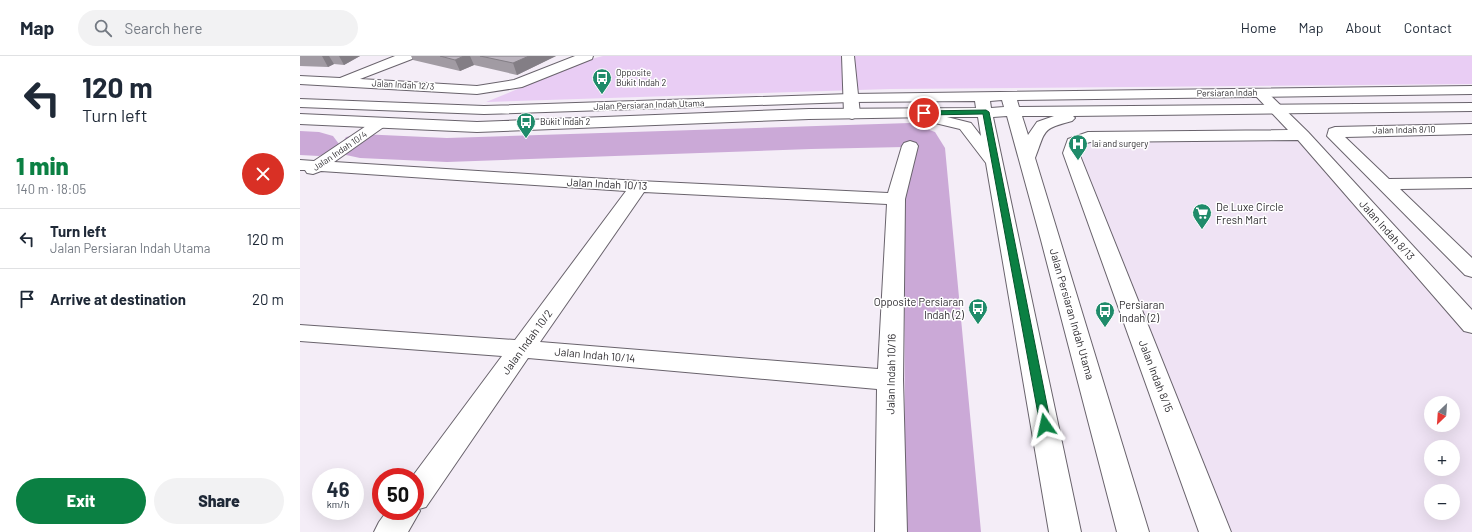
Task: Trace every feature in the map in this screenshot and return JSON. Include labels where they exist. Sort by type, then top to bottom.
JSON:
[{"type":"main road","points":[[340,82],[406,56]]},
{"type":"main road","name":"Jalan Indah 12/3","points":[[300,80],[477,90],[505,86],[535,78],[587,56]]},
{"type":"main road","points":[[848,56],[852,114]]},
{"type":"main road","name":"Persiaran Indah","points":[[982,96],[1472,90]]},
{"type":"main road","name":"Jalan Indah 8/13","points":[[1260,93],[1302,135],[1472,325]]},
{"type":"main road","points":[[982,96],[1066,532]]},
{"type":"main road","name":"Jalan Persiaran Indah Utama","points":[[300,103],[484,110],[851,98],[982,96]]},
{"type":"main road","name":"Jalan Persiaran Indah Utama","points":[[1008,96],[1133,532]]},
{"type":"main road","points":[[300,107],[328,110],[380,124],[434,114],[484,110]]},
{"type":"main road","name":"Persiaran Indah","points":[[986,112],[1472,107]]},
{"type":"main road","points":[[1027,158],[1038,129],[1043,124],[1052,120],[1117,111]]},
{"type":"main road","name":"Jalan Persiaran Indah Utama","points":[[300,119],[380,124],[476,127],[879,113],[986,112]]},
{"type":"main road","points":[[879,113],[938,119],[965,126],[972,132],[994,162]]},
{"type":"main road","name":"Jalan Indah 10/4","points":[[300,178],[380,124]]},
{"type":"main road","name":"Jalan Indah 8/10","points":[[1384,184],[1335,136],[1335,132],[1472,129]]},
{"type":"main road","name":"Jalan Indah 8/15","points":[[1215,532],[1071,153],[1074,142],[1088,137],[1302,135]]},
{"type":"main road","name":"Jalan Indah 10/16","points":[[891,532],[890,380],[896,199],[910,146]]},
{"type":"main road","name":"Jalan Indah 10/13","points":[[300,165],[639,186],[896,199]]},
{"type":"main road","points":[[1384,184],[1472,183]]},
{"type":"main road","points":[[1384,184],[1464,255],[1472,270]]},
{"type":"main road","name":"Jalan Indah 10/2","points":[[424,484],[639,186]]},
{"type":"main road","name":"Jalan Indah 10/14","points":[[300,333],[522,348],[890,380]]},
{"type":"main road","points":[[390,532],[399,520]]},
{"type":"shaded area","points":[[603,56],[1472,56],[1472,84],[890,89],[486,102],[591,59]]},
{"type":"shaded area","points":[[1298,139],[1472,337],[1472,532],[1230,532],[1079,154],[1082,146],[1091,141]]},
{"type":"building","points":[[440,56],[464,56],[455,60]]},
{"type":"building","points":[[480,56],[529,56],[513,63]]},
{"type":"waterway","points":[[360,146],[447,150],[811,137],[910,135],[921,140],[925,148],[943,532]]},
{"type":"waterway","points":[[300,143],[319,144]]},
{"type":"place","name":"Opposite Bukit Indah 2","points":[[602,95]]},
{"type":"place","name":"Bukit Indah 2","points":[[526,139]]},
{"type":"place","name":"lai and surgery","points":[[1078,161]]},
{"type":"place","name":"De Luxe Circle Fresh Mart","points":[[1202,230]]},
{"type":"place","name":"Opposite Persiaran Indah (2)","points":[[978,325]]},
{"type":"place","name":"Persiaran Indah (2)","points":[[1105,328]]},
{"type":"route","points":[[924,113],[986,112],[994,162],[1045,425]]}]
